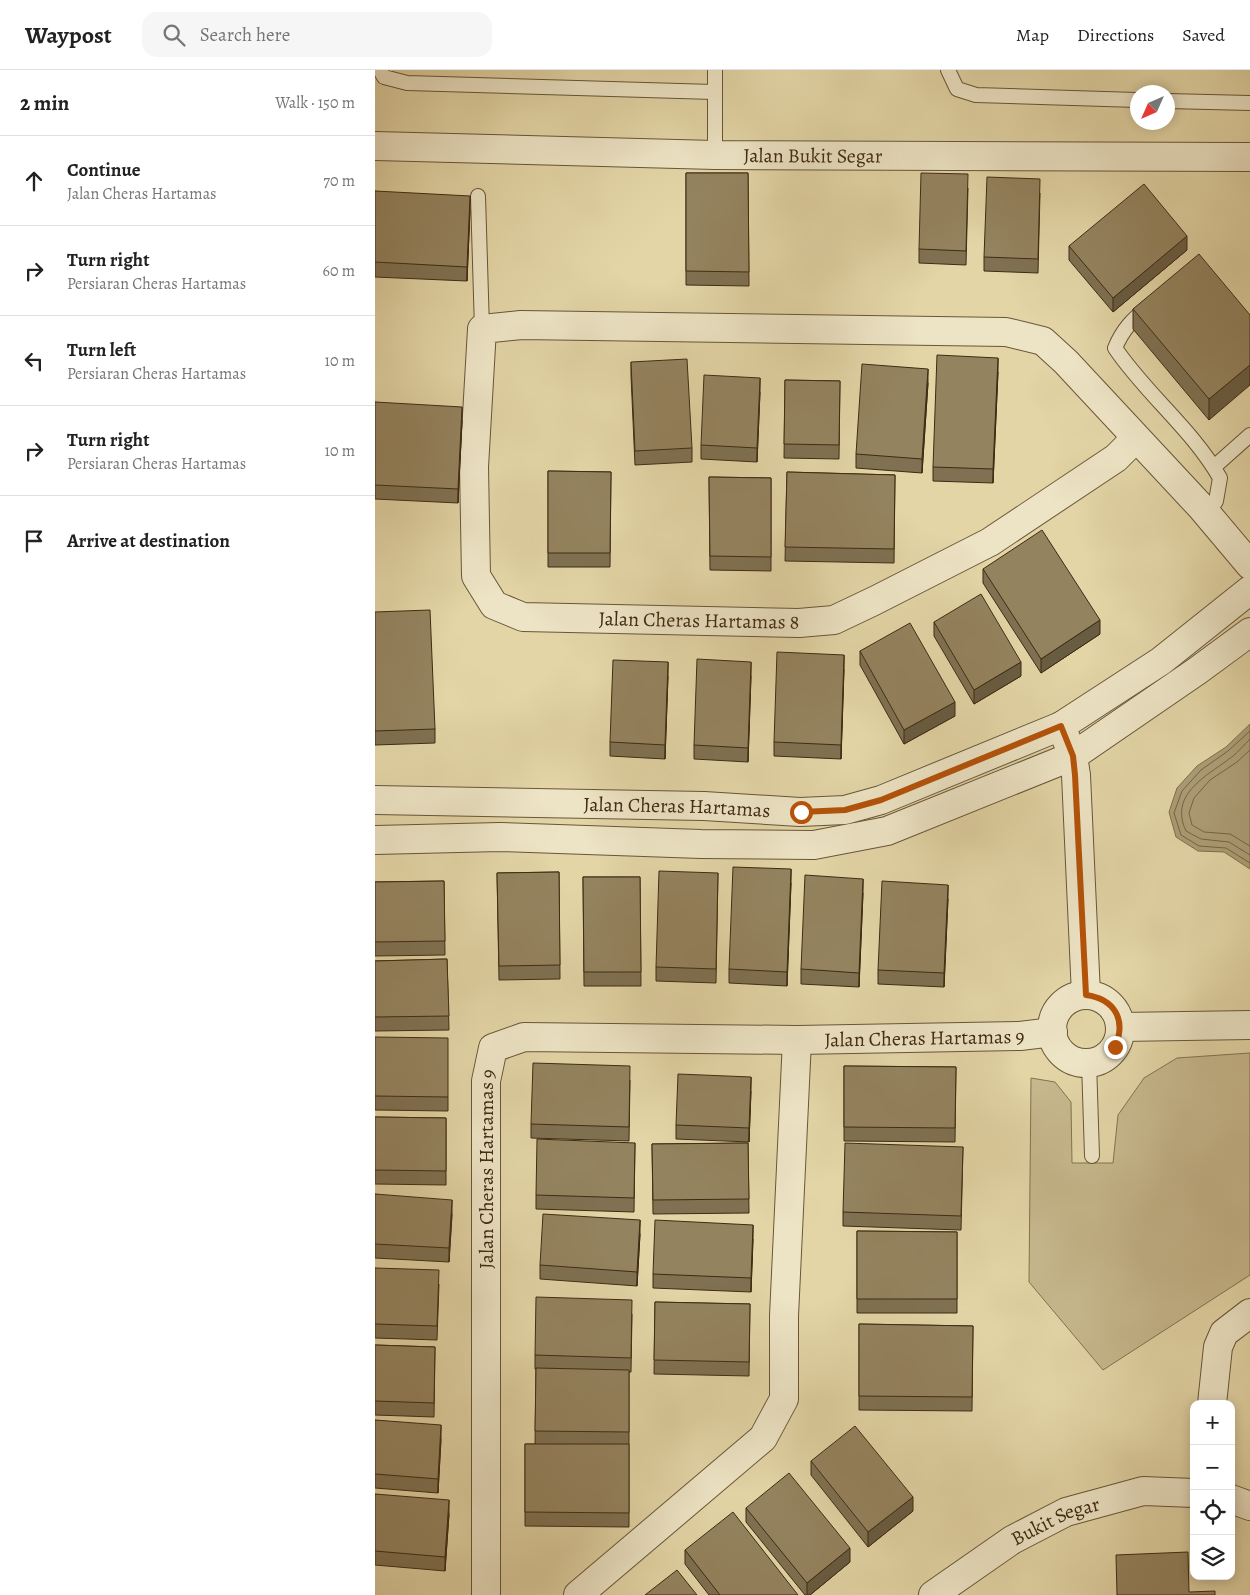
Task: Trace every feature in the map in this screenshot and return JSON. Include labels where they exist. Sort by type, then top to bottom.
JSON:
[{"type":"street","name":"Jalan Bukit Segar","points":[[375,146],[715,155],[1250,157]]},
{"type":"street","points":[[482,329],[521,325],[1006,332],[1043,341],[1066,362],[1208,514],[1250,565]]},
{"type":"street","name":"Jalan Cheras Hartamas 8","points":[[482,329],[474,467],[476,576],[494,605],[523,618],[799,623],[834,620],[990,542],[1116,458],[1136,438]]},
{"type":"street","name":"Jalan Cheras Hartamas","points":[[375,800],[705,806],[801,812],[845,810],[881,800],[1061,726],[1161,661],[1250,590]]},
{"type":"street","name":"Jalan Cheras Hartamas","points":[[375,840],[500,837],[701,844],[814,845],[887,831],[1073,756],[1197,671],[1250,632]]},
{"type":"street","points":[[1061,726],[1073,756],[1078,801],[1086,995]]},
{"type":"street","points":[[1086,995],[1096,996],[1113,1008],[1120,1027],[1119,1037],[1115,1047],[1099,1060],[1079,1062],[1065,1054],[1055,1042],[1053,1021],[1057,1011],[1065,1002],[1075,997],[1086,995]]},
{"type":"street","points":[[1120,1027],[1250,1025]]},
{"type":"street","name":"Jalan Cheras Hartamas 9","points":[[486,1595],[486,1081],[493,1048],[524,1038],[797,1040],[1020,1036],[1053,1032]]},
{"type":"street","name":"Jalan Cheras Hartamas 9","points":[[578,1595],[763,1438],[784,1398],[784,1316],[797,1040]]},
{"type":"street","points":[[1212,1400],[1218,1347],[1225,1333],[1250,1314]]},
{"type":"street","name":"Bukit Segar","points":[[933,1595],[1012,1540],[1066,1512],[1143,1491],[1190,1493]]},
{"type":"street","points":[[1235,1501],[1250,1506]]},
{"type":"lane","points":[[379,70],[384,77],[407,83],[714,92]]},
{"type":"lane","points":[[715,70],[715,155]]},
{"type":"lane","points":[[948,70],[957,88],[977,96],[1130,100]]},
{"type":"lane","points":[[1175,101],[1250,103]]},
{"type":"lane","name":"Jalan Cheras Hartamas 8","points":[[478,196],[482,329]]},
{"type":"lane","points":[[1159,298],[1131,321],[1120,336],[1115,348],[1129,369],[1214,467],[1220,478],[1216,501],[1208,514]]},
{"type":"lane","points":[[1214,467],[1250,435]]},
{"type":"lane","points":[[1089,1062],[1092,1156]]},
{"type":"shaded area","points":[[1250,1053],[1250,1275],[1103,1370],[1029,1282],[1031,1078],[1055,1082],[1071,1102],[1072,1163],[1113,1163],[1118,1115],[1144,1078],[1177,1058]]},
{"type":"water","points":[[1250,724],[1250,869],[1224,852],[1198,851],[1176,837],[1169,812],[1177,788],[1197,766],[1226,747]]},
{"type":"building","points":[[686,173],[748,173],[749,272],[686,271]]},
{"type":"building","points":[[921,173],[968,174],[966,251],[919,249]]},
{"type":"building","points":[[987,177],[1040,179],[1038,259],[984,257]]},
{"type":"building","points":[[1144,184],[1187,236],[1113,298],[1069,246]]},
{"type":"building","points":[[375,191],[470,196],[467,267],[375,262]]},
{"type":"building","points":[[1199,254],[1250,315],[1250,365],[1209,399],[1133,309]]},
{"type":"building","points":[[937,355],[998,358],[993,469],[933,467]]},
{"type":"building","points":[[687,359],[692,448],[635,451],[631,362]]},
{"type":"building","points":[[862,364],[928,369],[922,459],[856,454]]},
{"type":"building","points":[[704,375],[760,378],[757,448],[701,445]]},
{"type":"building","points":[[785,380],[840,381],[839,445],[784,444]]},
{"type":"building","points":[[375,402],[462,407],[458,489],[375,485]]},
{"type":"building","points":[[548,471],[611,472],[610,553],[548,553]]},
{"type":"building","points":[[787,472],[895,475],[894,549],[785,547]]},
{"type":"building","points":[[709,477],[771,478],[771,557],[710,556]]},
{"type":"building","points":[[1042,530],[1100,620],[1041,659],[983,569]]},
{"type":"building","points":[[981,594],[1021,662],[974,690],[934,622]]},
{"type":"building","points":[[430,610],[435,729],[375,731],[375,612]]},
{"type":"building","points":[[910,623],[955,702],[904,730],[860,651]]},
{"type":"building","points":[[777,652],[844,655],[841,745],[774,742]]},
{"type":"building","points":[[697,659],[751,662],[748,748],[694,745]]},
{"type":"building","points":[[613,660],[668,662],[665,745],[610,742]]},
{"type":"building","points":[[733,867],[791,869],[787,972],[729,969]]},
{"type":"building","points":[[659,871],[718,873],[716,969],[656,967]]},
{"type":"building","points":[[559,872],[560,965],[499,966],[497,873]]},
{"type":"building","points":[[805,875],[863,879],[859,973],[801,969]]},
{"type":"building","points":[[583,877],[640,877],[641,972],[584,972]]},
{"type":"building","points":[[444,881],[445,941],[375,942],[375,882]]},
{"type":"building","points":[[882,881],[948,885],[944,973],[878,970]]},
{"type":"building","points":[[447,959],[449,1016],[375,1017],[375,961]]},
{"type":"building","points":[[375,1037],[448,1038],[448,1097],[375,1096]]},
{"type":"building","points":[[533,1063],[630,1066],[629,1127],[531,1124]]},
{"type":"building","points":[[844,1066],[956,1067],[955,1128],[844,1127]]},
{"type":"building","points":[[678,1074],[751,1077],[749,1128],[676,1125]]},
{"type":"building","points":[[375,1117],[446,1118],[446,1171],[375,1170]]},
{"type":"building","points":[[537,1139],[635,1143],[634,1198],[536,1195]]},
{"type":"building","points":[[748,1143],[749,1199],[653,1200],[652,1144]]},
{"type":"building","points":[[845,1143],[963,1147],[961,1216],[843,1212]]},
{"type":"building","points":[[375,1194],[452,1200],[449,1248],[375,1244]]},
{"type":"building","points":[[543,1214],[640,1220],[637,1272],[540,1265]]},
{"type":"building","points":[[655,1220],[753,1225],[751,1278],[653,1274]]},
{"type":"building","points":[[857,1231],[957,1232],[957,1299],[857,1299]]},
{"type":"building","points":[[375,1268],[439,1270],[437,1326],[375,1324]]},
{"type":"building","points":[[536,1297],[632,1300],[631,1358],[535,1355]]},
{"type":"building","points":[[655,1302],[750,1304],[749,1362],[654,1360]]},
{"type":"building","points":[[859,1324],[973,1326],[972,1397],[859,1396]]},
{"type":"building","points":[[375,1345],[435,1347],[434,1403],[375,1401]]},
{"type":"building","points":[[536,1368],[629,1370],[629,1432],[535,1431]]},
{"type":"building","points":[[375,1420],[441,1425],[438,1479],[375,1474]]},
{"type":"building","points":[[855,1426],[913,1497],[868,1532],[811,1461]]},
{"type":"building","points":[[525,1444],[629,1444],[629,1513],[525,1512]]},
{"type":"building","points":[[789,1473],[850,1548],[807,1583],[746,1508]]},
{"type":"building","points":[[375,1494],[449,1500],[445,1557],[375,1551]]},
{"type":"building","points":[[733,1512],[798,1595],[720,1595],[685,1550]]},
{"type":"building","points":[[1188,1552],[1189,1592],[1215,1591],[1215,1595],[1117,1595],[1116,1555]]},
{"type":"building","points":[[677,1570],[697,1595],[645,1595]]},
{"type":"route","points":[[801,812],[845,810],[881,800],[1061,726],[1073,756],[1078,801],[1086,995],[1096,996],[1113,1008],[1120,1027],[1115,1047]]}]
